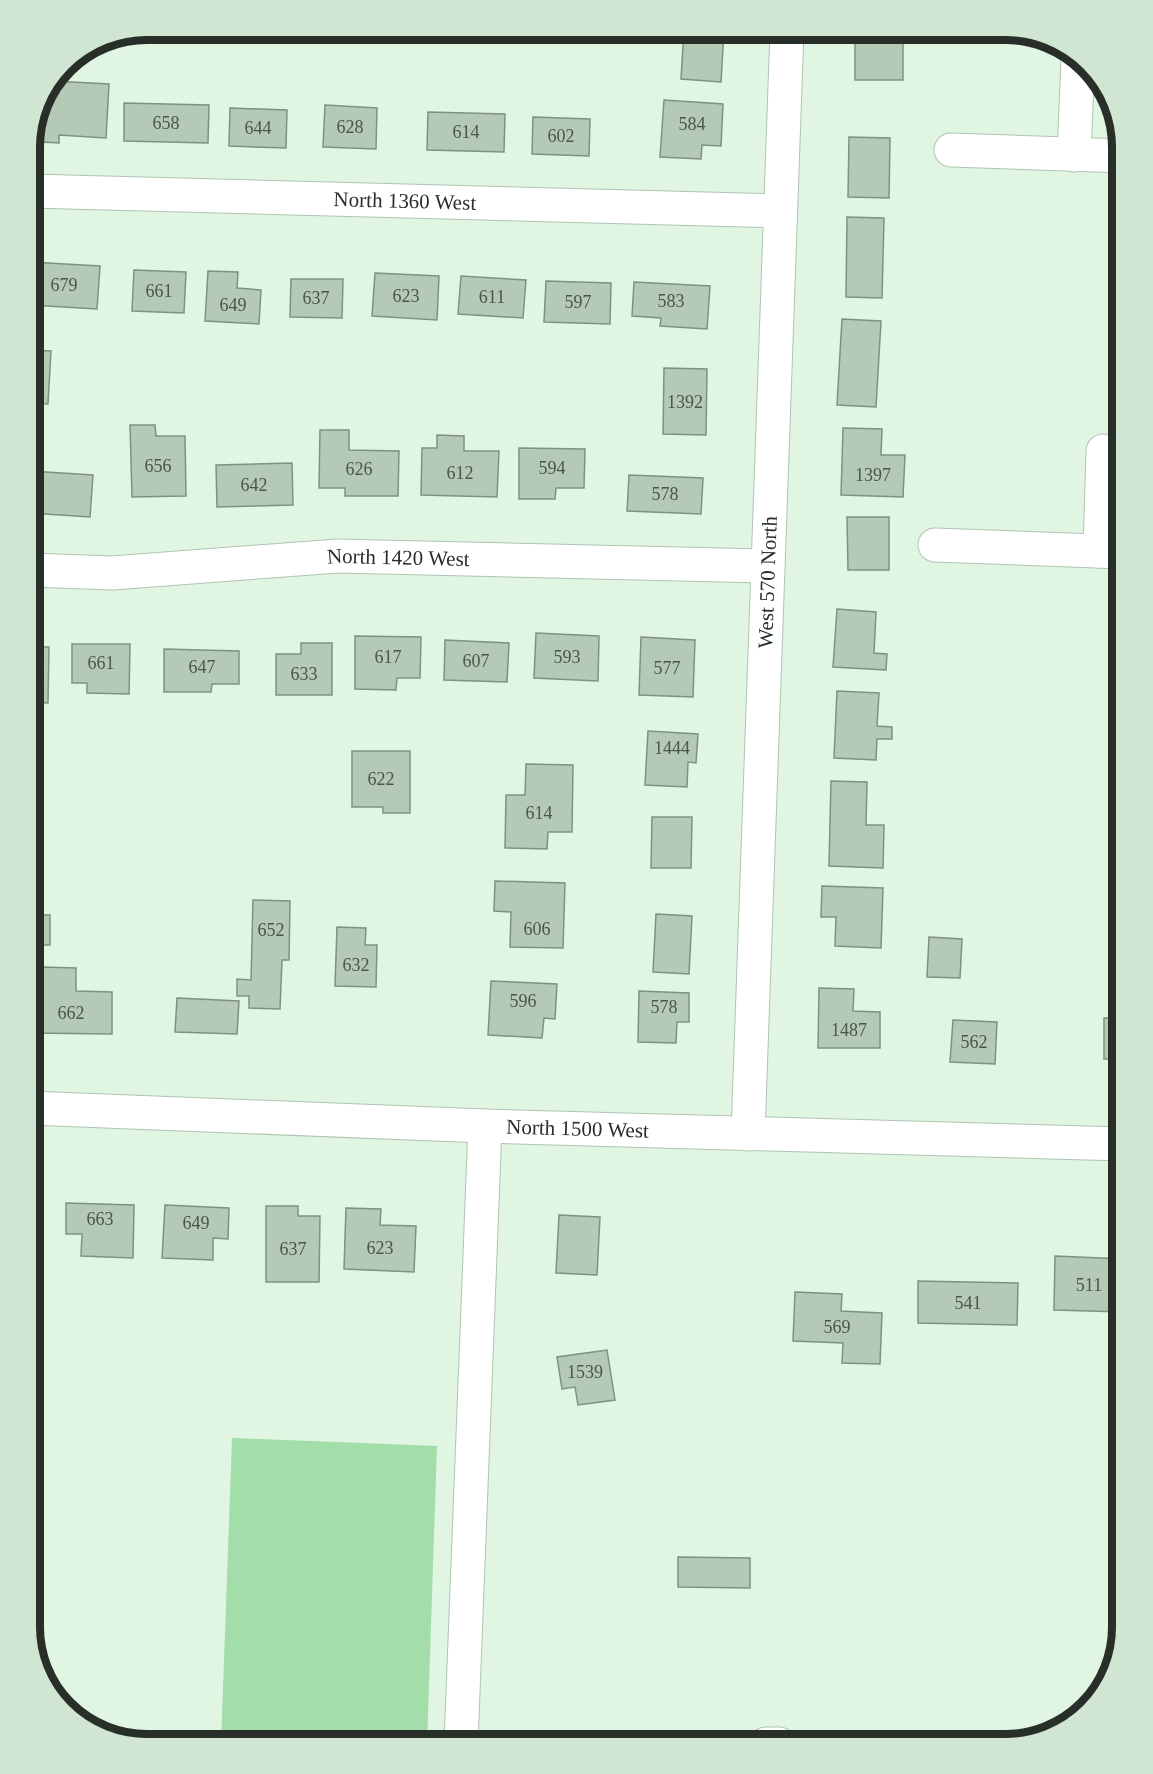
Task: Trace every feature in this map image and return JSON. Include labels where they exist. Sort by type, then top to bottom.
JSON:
[{"type":"street","name":"West 570 North","points":[[748,1134],[787,41]]},
{"type":"street","points":[[1074,155],[1078,69]]},
{"type":"street","points":[[951,150],[1112,156]]},
{"type":"street","name":"North 1360 West","points":[[41,191],[780,211]]},
{"type":"street","points":[[935,545],[1111,552],[1103,452]]},
{"type":"street","name":"North 1420 West","points":[[41,570],[112,573],[338,556],[768,566]]},
{"type":"street","name":"North 1500 West","points":[[40,1108],[485,1126],[1112,1144]]},
{"type":"street","points":[[461,1733],[485,1126]]},
{"type":"green space","points":[[232,1438],[437,1446],[427,1733],[221,1733]]},
{"type":"building","points":[[683,41],[723,41],[721,82],[681,79]]},
{"type":"building","points":[[855,41],[903,41],[903,80],[855,80]]},
{"type":"building","points":[[63,82],[109,84],[106,138],[59,135],[59,143],[42,142],[49,107]]},
{"type":"building","points":[[664,100],[723,104],[721,146],[702,145],[701,159],[660,157]]},
{"type":"building","points":[[124,103],[209,105],[208,143],[124,141]]},
{"type":"building","points":[[325,105],[377,108],[376,149],[323,147]]},
{"type":"building","points":[[230,108],[287,110],[286,148],[229,146]]},
{"type":"building","points":[[428,112],[505,114],[504,152],[427,150]]},
{"type":"building","points":[[533,117],[590,119],[589,156],[532,154]]},
{"type":"building","points":[[849,137],[890,138],[889,198],[848,197]]},
{"type":"building","points":[[847,217],[884,218],[882,298],[846,297]]},
{"type":"building","points":[[41,263],[100,266],[97,309],[41,306]]},
{"type":"building","points":[[134,270],[186,272],[184,313],[132,311]]},
{"type":"building","points":[[208,271],[238,272],[237,288],[261,290],[259,324],[205,321]]},
{"type":"building","points":[[375,273],[439,276],[437,320],[372,316]]},
{"type":"building","points":[[461,276],[526,280],[523,318],[458,314]]},
{"type":"building","points":[[291,279],[343,279],[342,318],[290,317]]},
{"type":"building","points":[[546,281],[611,283],[610,324],[544,322]]},
{"type":"building","points":[[634,282],[710,286],[707,329],[660,326],[661,318],[632,316]]},
{"type":"building","points":[[842,319],[881,321],[876,407],[837,405]]},
{"type":"building","points":[[41,351],[51,351],[48,404],[41,404]]},
{"type":"building","points":[[664,368],[707,369],[706,435],[663,434]]},
{"type":"building","points":[[130,425],[155,425],[156,436],[185,436],[186,496],[132,497]]},
{"type":"building","points":[[843,428],[882,429],[881,455],[905,455],[903,497],[841,495]]},
{"type":"building","points":[[320,430],[349,430],[349,450],[399,451],[398,496],[345,496],[345,488],[319,488]]},
{"type":"building","points":[[437,435],[464,436],[464,451],[499,451],[497,497],[421,495],[422,448],[437,448]]},
{"type":"building","points":[[519,448],[585,449],[584,488],[556,488],[555,499],[519,499]]},
{"type":"building","points":[[292,463],[293,505],[217,507],[216,465]]},
{"type":"building","points":[[41,472],[93,475],[90,517],[41,514]]},
{"type":"building","points":[[629,475],[703,478],[701,514],[627,511]]},
{"type":"building","points":[[847,517],[889,517],[889,570],[848,570]]},
{"type":"building","points":[[837,609],[876,612],[874,653],[887,654],[886,670],[833,667]]},
{"type":"building","points":[[536,633],[599,636],[598,681],[534,678]]},
{"type":"building","points":[[355,636],[421,637],[420,678],[397,678],[396,690],[355,689]]},
{"type":"building","points":[[641,637],[695,640],[693,697],[639,695]]},
{"type":"building","points":[[445,640],[509,643],[507,682],[444,680]]},
{"type":"building","points":[[301,643],[332,643],[332,695],[276,695],[276,654],[301,654]]},
{"type":"building","points":[[72,644],[130,644],[129,694],[87,693],[87,683],[72,683]]},
{"type":"building","points":[[41,647],[49,647],[48,703],[41,703]]},
{"type":"building","points":[[164,649],[239,651],[239,684],[212,684],[211,692],[164,692]]},
{"type":"building","points":[[837,691],[879,693],[877,726],[892,727],[892,739],[877,739],[876,760],[834,758]]},
{"type":"building","points":[[648,731],[698,734],[696,763],[688,762],[687,787],[645,785]]},
{"type":"building","points":[[352,751],[410,751],[410,813],[383,813],[383,807],[352,807]]},
{"type":"building","points":[[526,764],[573,765],[572,832],[548,832],[547,849],[505,848],[506,795],[525,795]]},
{"type":"building","points":[[831,781],[867,782],[866,825],[884,825],[883,868],[829,866]]},
{"type":"building","points":[[652,817],[692,817],[691,868],[651,868]]},
{"type":"building","points":[[495,881],[565,883],[563,948],[510,947],[511,912],[494,911]]},
{"type":"building","points":[[822,886],[883,888],[881,948],[835,946],[836,917],[821,917]]},
{"type":"building","points":[[253,900],[290,901],[289,960],[282,960],[280,1009],[249,1008],[249,996],[237,996],[237,979],[251,980]]},
{"type":"building","points":[[656,914],[692,916],[689,974],[653,972]]},
{"type":"building","points":[[40,915],[50,915],[50,945],[40,945]]},
{"type":"building","points":[[337,927],[366,928],[365,945],[377,945],[376,987],[335,986]]},
{"type":"building","points":[[929,937],[962,939],[960,978],[927,977]]},
{"type":"building","points":[[41,967],[76,968],[76,991],[112,992],[112,1034],[40,1033]]},
{"type":"building","points":[[491,981],[557,984],[555,1019],[544,1018],[542,1038],[488,1035]]},
{"type":"building","points":[[819,988],[854,989],[853,1011],[880,1012],[880,1048],[818,1048]]},
{"type":"building","points":[[639,991],[689,993],[689,1022],[677,1022],[676,1043],[638,1042]]},
{"type":"building","points":[[177,998],[239,1001],[237,1034],[175,1032]]},
{"type":"building","points":[[1104,1018],[1112,1018],[1112,1059],[1104,1059]]},
{"type":"building","points":[[953,1020],[997,1022],[995,1064],[950,1062]]},
{"type":"building","points":[[66,1203],[134,1205],[133,1258],[81,1256],[82,1234],[66,1234]]},
{"type":"building","points":[[165,1205],[229,1208],[228,1239],[213,1238],[213,1260],[162,1258]]},
{"type":"building","points":[[266,1206],[298,1206],[298,1216],[320,1216],[319,1282],[266,1282]]},
{"type":"building","points":[[346,1208],[381,1209],[380,1225],[416,1226],[414,1272],[344,1269]]},
{"type":"building","points":[[559,1215],[600,1217],[597,1275],[556,1273]]},
{"type":"building","points":[[1055,1256],[1112,1259],[1112,1312],[1054,1310]]},
{"type":"building","points":[[918,1281],[1018,1283],[1017,1325],[918,1323]]},
{"type":"building","points":[[795,1292],[842,1294],[841,1311],[882,1313],[880,1364],[842,1363],[843,1343],[793,1341]]},
{"type":"building","points":[[607,1350],[615,1400],[578,1405],[575,1387],[562,1389],[557,1357]]},
{"type":"building","points":[[678,1557],[750,1558],[750,1588],[678,1587]]}]
